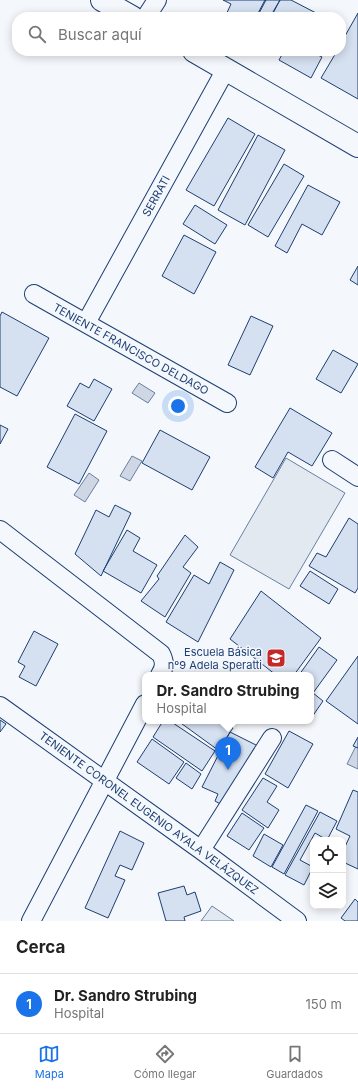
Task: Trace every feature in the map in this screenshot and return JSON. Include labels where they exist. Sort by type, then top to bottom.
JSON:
[{"type":"main road","points":[[102,0],[125,10]]},
{"type":"main road","points":[[203,56],[358,146]]},
{"type":"street","points":[[149,12],[157,0]]},
{"type":"street","name":"SERRATI","points":[[86,323],[226,69]]},
{"type":"street","name":"TENIENTE FRANCISCO DELDAGO","points":[[34,294],[227,403]]},
{"type":"street","points":[[332,460],[358,477]]},
{"type":"street","points":[[0,530],[161,654],[162,668]]},
{"type":"street","name":"TENIENTE CORONEL EUGENIO AYALA VELÁZQUEZ","points":[[0,706],[201,850],[297,921]]},
{"type":"street","points":[[31,921],[142,710]]},
{"type":"street","points":[[201,850],[272,738]]},
{"type":"shaded area","points":[[139,383],[155,393],[148,403],[132,393]]},
{"type":"shaded area","points":[[132,456],[142,461],[130,481],[120,476]]},
{"type":"shaded area","points":[[286,458],[345,493],[289,589],[230,555]]},
{"type":"shaded area","points":[[89,473],[99,480],[85,502],[74,495]]},
{"type":"shaded area","points":[[357,744],[358,745],[358,769],[347,764]]},
{"type":"shaded area","points":[[212,906],[234,921],[201,921]]},
{"type":"building","points":[[223,0],[266,0],[260,12],[227,12],[231,4]]},
{"type":"building","points":[[265,0],[280,0],[273,12],[259,12]]},
{"type":"building","points":[[280,0],[291,0],[314,12],[274,12]]},
{"type":"building","points":[[358,13],[358,99],[321,78],[334,56],[346,56],[346,34]]},
{"type":"building","points":[[281,56],[322,57],[311,78],[279,60]]},
{"type":"building","points":[[228,118],[255,134],[214,206],[186,190]]},
{"type":"building","points":[[258,135],[285,150],[245,225],[218,210]]},
{"type":"building","points":[[284,164],[304,176],[268,237],[248,225]]},
{"type":"building","points":[[308,185],[340,202],[322,235],[302,224],[287,253],[275,246]]},
{"type":"building","points":[[195,205],[227,225],[215,244],[183,224]]},
{"type":"building","points":[[184,235],[216,252],[194,294],[162,276]]},
{"type":"building","points":[[358,266],[358,285],[350,280]]},
{"type":"building","points":[[2,312],[49,338],[17,396],[0,387],[0,316]]},
{"type":"building","points":[[251,316],[273,326],[250,375],[228,365]]},
{"type":"building","points":[[333,350],[358,364],[341,393],[316,379]]},
{"type":"building","points":[[94,379],[112,389],[94,421],[67,406],[80,383],[89,388]]},
{"type":"building","points":[[290,408],[332,433],[312,466],[288,452],[273,478],[255,467]]},
{"type":"building","points":[[75,414],[107,431],[79,484],[47,467]]},
{"type":"building","points":[[0,425],[8,429],[0,444]]},
{"type":"building","points":[[160,430],[210,457],[192,490],[142,463]]},
{"type":"building","points":[[115,505],[131,513],[101,576],[75,554],[96,510],[109,517]]},
{"type":"building","points":[[349,518],[358,524],[358,588],[355,593],[309,566],[317,553],[326,557]]},
{"type":"building","points":[[127,530],[140,538],[133,551],[157,565],[141,593],[103,571]]},
{"type":"building","points":[[185,535],[198,547],[183,567],[191,573],[165,617],[141,601],[159,579],[157,576]]},
{"type":"building","points":[[220,562],[234,570],[198,642],[166,622],[194,575],[209,584]]},
{"type":"building","points":[[310,571],[338,589],[329,604],[300,586]]},
{"type":"building","points":[[261,591],[321,638],[296,672],[272,672],[230,639]]},
{"type":"building","points":[[34,631],[58,644],[36,686],[19,677],[25,666],[18,662]]},
{"type":"building","points":[[319,647],[337,660],[314,692],[314,672],[301,672]]},
{"type":"building","points":[[358,656],[358,724],[326,701]]},
{"type":"building","points":[[314,694],[323,701],[314,714]]},
{"type":"building","points":[[0,720],[6,724],[0,732]]},
{"type":"building","points":[[161,724],[174,724],[215,751],[202,771],[153,737]]},
{"type":"building","points":[[182,724],[228,724],[233,728],[218,750]]},
{"type":"building","points":[[289,731],[313,744],[288,788],[265,774]]},
{"type":"building","points":[[230,732],[262,748],[231,810],[215,801],[218,794],[202,787]]},
{"type":"building","points":[[358,737],[358,748],[353,746]]},
{"type":"building","points":[[152,739],[184,762],[169,784],[137,762]]},
{"type":"building","points":[[186,763],[201,774],[192,789],[176,778]]},
{"type":"building","points":[[263,778],[277,786],[267,802],[279,810],[268,828],[242,810]]},
{"type":"building","points":[[353,790],[358,792],[358,869],[346,863],[346,845],[350,836],[336,829]]},
{"type":"building","points":[[306,805],[318,811],[284,874],[272,867]]},
{"type":"building","points":[[320,812],[337,821],[329,837],[322,837],[315,833],[313,837],[310,837],[310,842],[300,860],[310,865],[310,873],[304,885],[285,875]]},
{"type":"building","points":[[242,813],[264,828],[249,850],[227,836]]},
{"type":"building","points":[[120,831],[144,843],[132,870],[120,865],[115,876],[125,880],[108,918],[85,908]]},
{"type":"building","points":[[264,834],[283,845],[271,867],[253,856]]},
{"type":"building","points":[[184,886],[187,895],[195,892],[201,911],[184,917],[185,921],[166,921],[158,893]]},
{"type":"building","points":[[355,899],[358,902],[358,921],[345,921],[341,918]]},
{"type":"place","name":"Escuela Básica nº9 Adela Speratti","points":[[276,658]]},
{"type":"place","name":"Dr. Sandro Strubing","points":[[228,770]]}]
